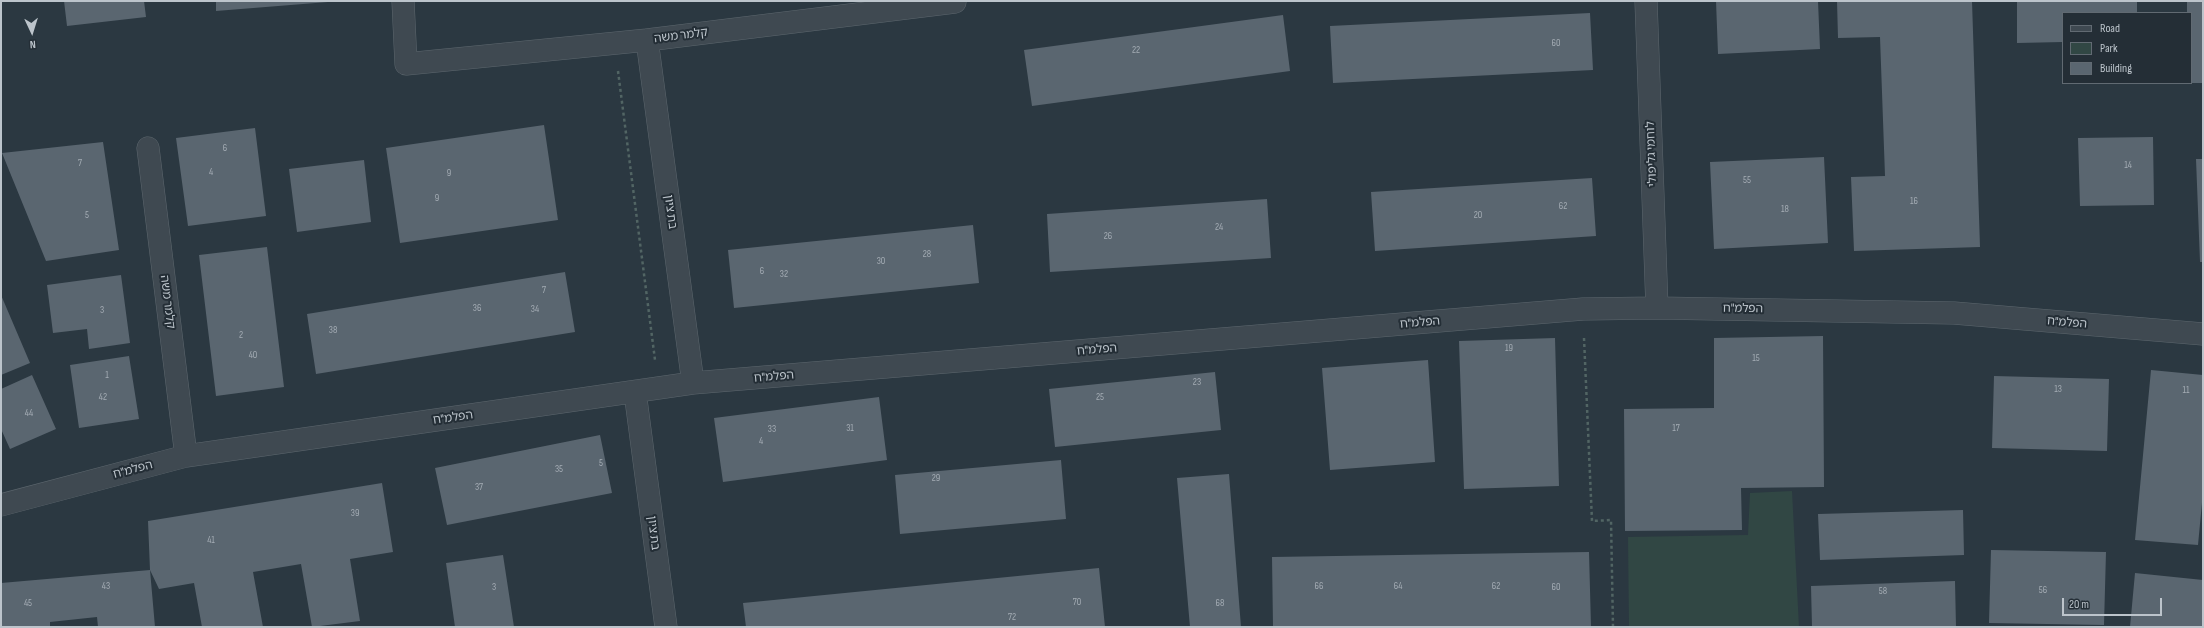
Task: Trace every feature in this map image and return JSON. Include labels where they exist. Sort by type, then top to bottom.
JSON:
[{"type":"street","name":"קלמר משה","points":[[403,1],[406,64],[647,40],[955,2]]},
{"type":"street","name":"לוחמי גליפולי","points":[[1646,1],[1657,308]]},
{"type":"street","name":"בת ציון","points":[[647,40],[693,383]]},
{"type":"street","name":"קלמר משה","points":[[148,148],[186,456]]},
{"type":"street","name":"הפלמ\"ח","points":[[1,504],[186,456],[693,383],[1583,309],[1657,308],[1954,313],[2203,334]]},
{"type":"street","name":"בת ציון","points":[[635,392],[666,627]]},
{"type":"path","points":[[615,43],[659,389]]},
{"type":"path","points":[[1583,309],[1592,521],[1611,520],[1613,627]]},
{"type":"green space","points":[[1792,491],[1799,627],[1629,627],[1628,537],[1748,535],[1750,493]]},
{"type":"building","points":[[64,1],[144,1],[146,17],[67,26]]},
{"type":"building","points":[[216,1],[328,1],[328,2],[216,11]]},
{"type":"building","points":[[1716,1],[1818,1],[1820,49],[1718,54]]},
{"type":"building","points":[[1837,1],[1972,1],[1980,247],[1854,251],[1851,177],[1885,176],[1880,37],[1838,38]]},
{"type":"building","points":[[2017,1],[2137,1],[2137,12],[2062,12],[2062,42],[2017,43]]},
{"type":"building","points":[[2187,1],[2203,1],[2203,83],[2192,83],[2192,12],[2187,12]]},
{"type":"building","points":[[1590,13],[1593,70],[1333,83],[1330,26]]},
{"type":"building","points":[[1283,15],[1290,71],[1032,106],[1024,50]]},
{"type":"building","points":[[544,125],[558,220],[400,243],[386,148]]},
{"type":"building","points":[[255,128],[266,216],[188,226],[176,138]]},
{"type":"building","points":[[2153,137],[2154,205],[2080,206],[2078,138]]},
{"type":"building","points":[[103,142],[119,250],[46,261],[2,153]]},
{"type":"building","points":[[1824,157],[1828,243],[1714,249],[1710,162]]},
{"type":"building","points":[[2196,159],[2203,159],[2203,262],[2200,262]]},
{"type":"building","points":[[364,160],[371,222],[297,232],[289,169]]},
{"type":"building","points":[[1592,178],[1596,236],[1375,251],[1371,192]]},
{"type":"building","points":[[1267,199],[1271,258],[1050,272],[1047,214]]},
{"type":"building","points":[[973,225],[979,283],[734,308],[728,250]]},
{"type":"building","points":[[267,247],[284,387],[216,396],[199,255]]},
{"type":"building","points":[[565,272],[575,332],[316,374],[307,314]]},
{"type":"building","points":[[121,275],[130,343],[89,349],[87,329],[53,333],[47,285]]},
{"type":"building","points":[[1,295],[30,363],[1,375]]},
{"type":"building","points":[[1823,336],[1824,487],[1741,488],[1742,530],[1625,531],[1624,409],[1714,408],[1714,338]]},
{"type":"building","points":[[1555,338],[1559,486],[1464,489],[1459,341]]},
{"type":"building","points":[[129,356],[139,419],[79,428],[70,365]]},
{"type":"building","points":[[1428,360],[1435,462],[1330,470],[1322,368]]},
{"type":"building","points":[[2151,370],[2203,375],[2203,492],[2198,545],[2135,540]]},
{"type":"building","points":[[1215,372],[1221,430],[1055,447],[1049,389]]},
{"type":"building","points":[[32,375],[56,429],[10,449],[1,429],[1,389]]},
{"type":"building","points":[[1994,376],[2109,379],[2107,451],[1992,448]]},
{"type":"building","points":[[879,397],[887,460],[723,482],[714,418]]},
{"type":"building","points":[[600,435],[612,493],[447,525],[435,468]]},
{"type":"building","points":[[1061,460],[1066,519],[900,534],[895,475]]},
{"type":"building","points":[[1229,474],[1241,627],[1190,627],[1177,478]]},
{"type":"building","points":[[382,483],[393,552],[350,559],[360,621],[312,627],[301,564],[253,572],[263,627],[202,627],[194,583],[159,589],[150,570],[148,521]]},
{"type":"building","points":[[1963,510],[1964,555],[1820,560],[1818,514]]},
{"type":"building","points":[[1991,550],[2106,552],[2104,625],[1989,623]]},
{"type":"building","points":[[1589,552],[1591,627],[1273,627],[1272,557]]},
{"type":"building","points":[[503,555],[514,627],[455,627],[446,563]]},
{"type":"building","points":[[1099,568],[1105,627],[746,627],[743,603]]},
{"type":"building","points":[[150,570],[155,627],[98,627],[97,617],[50,622],[50,627],[1,627],[1,583]]},
{"type":"building","points":[[2135,573],[2203,580],[2203,627],[2130,627]]},
{"type":"building","points":[[1955,581],[1956,627],[1812,627],[1811,586]]}]
